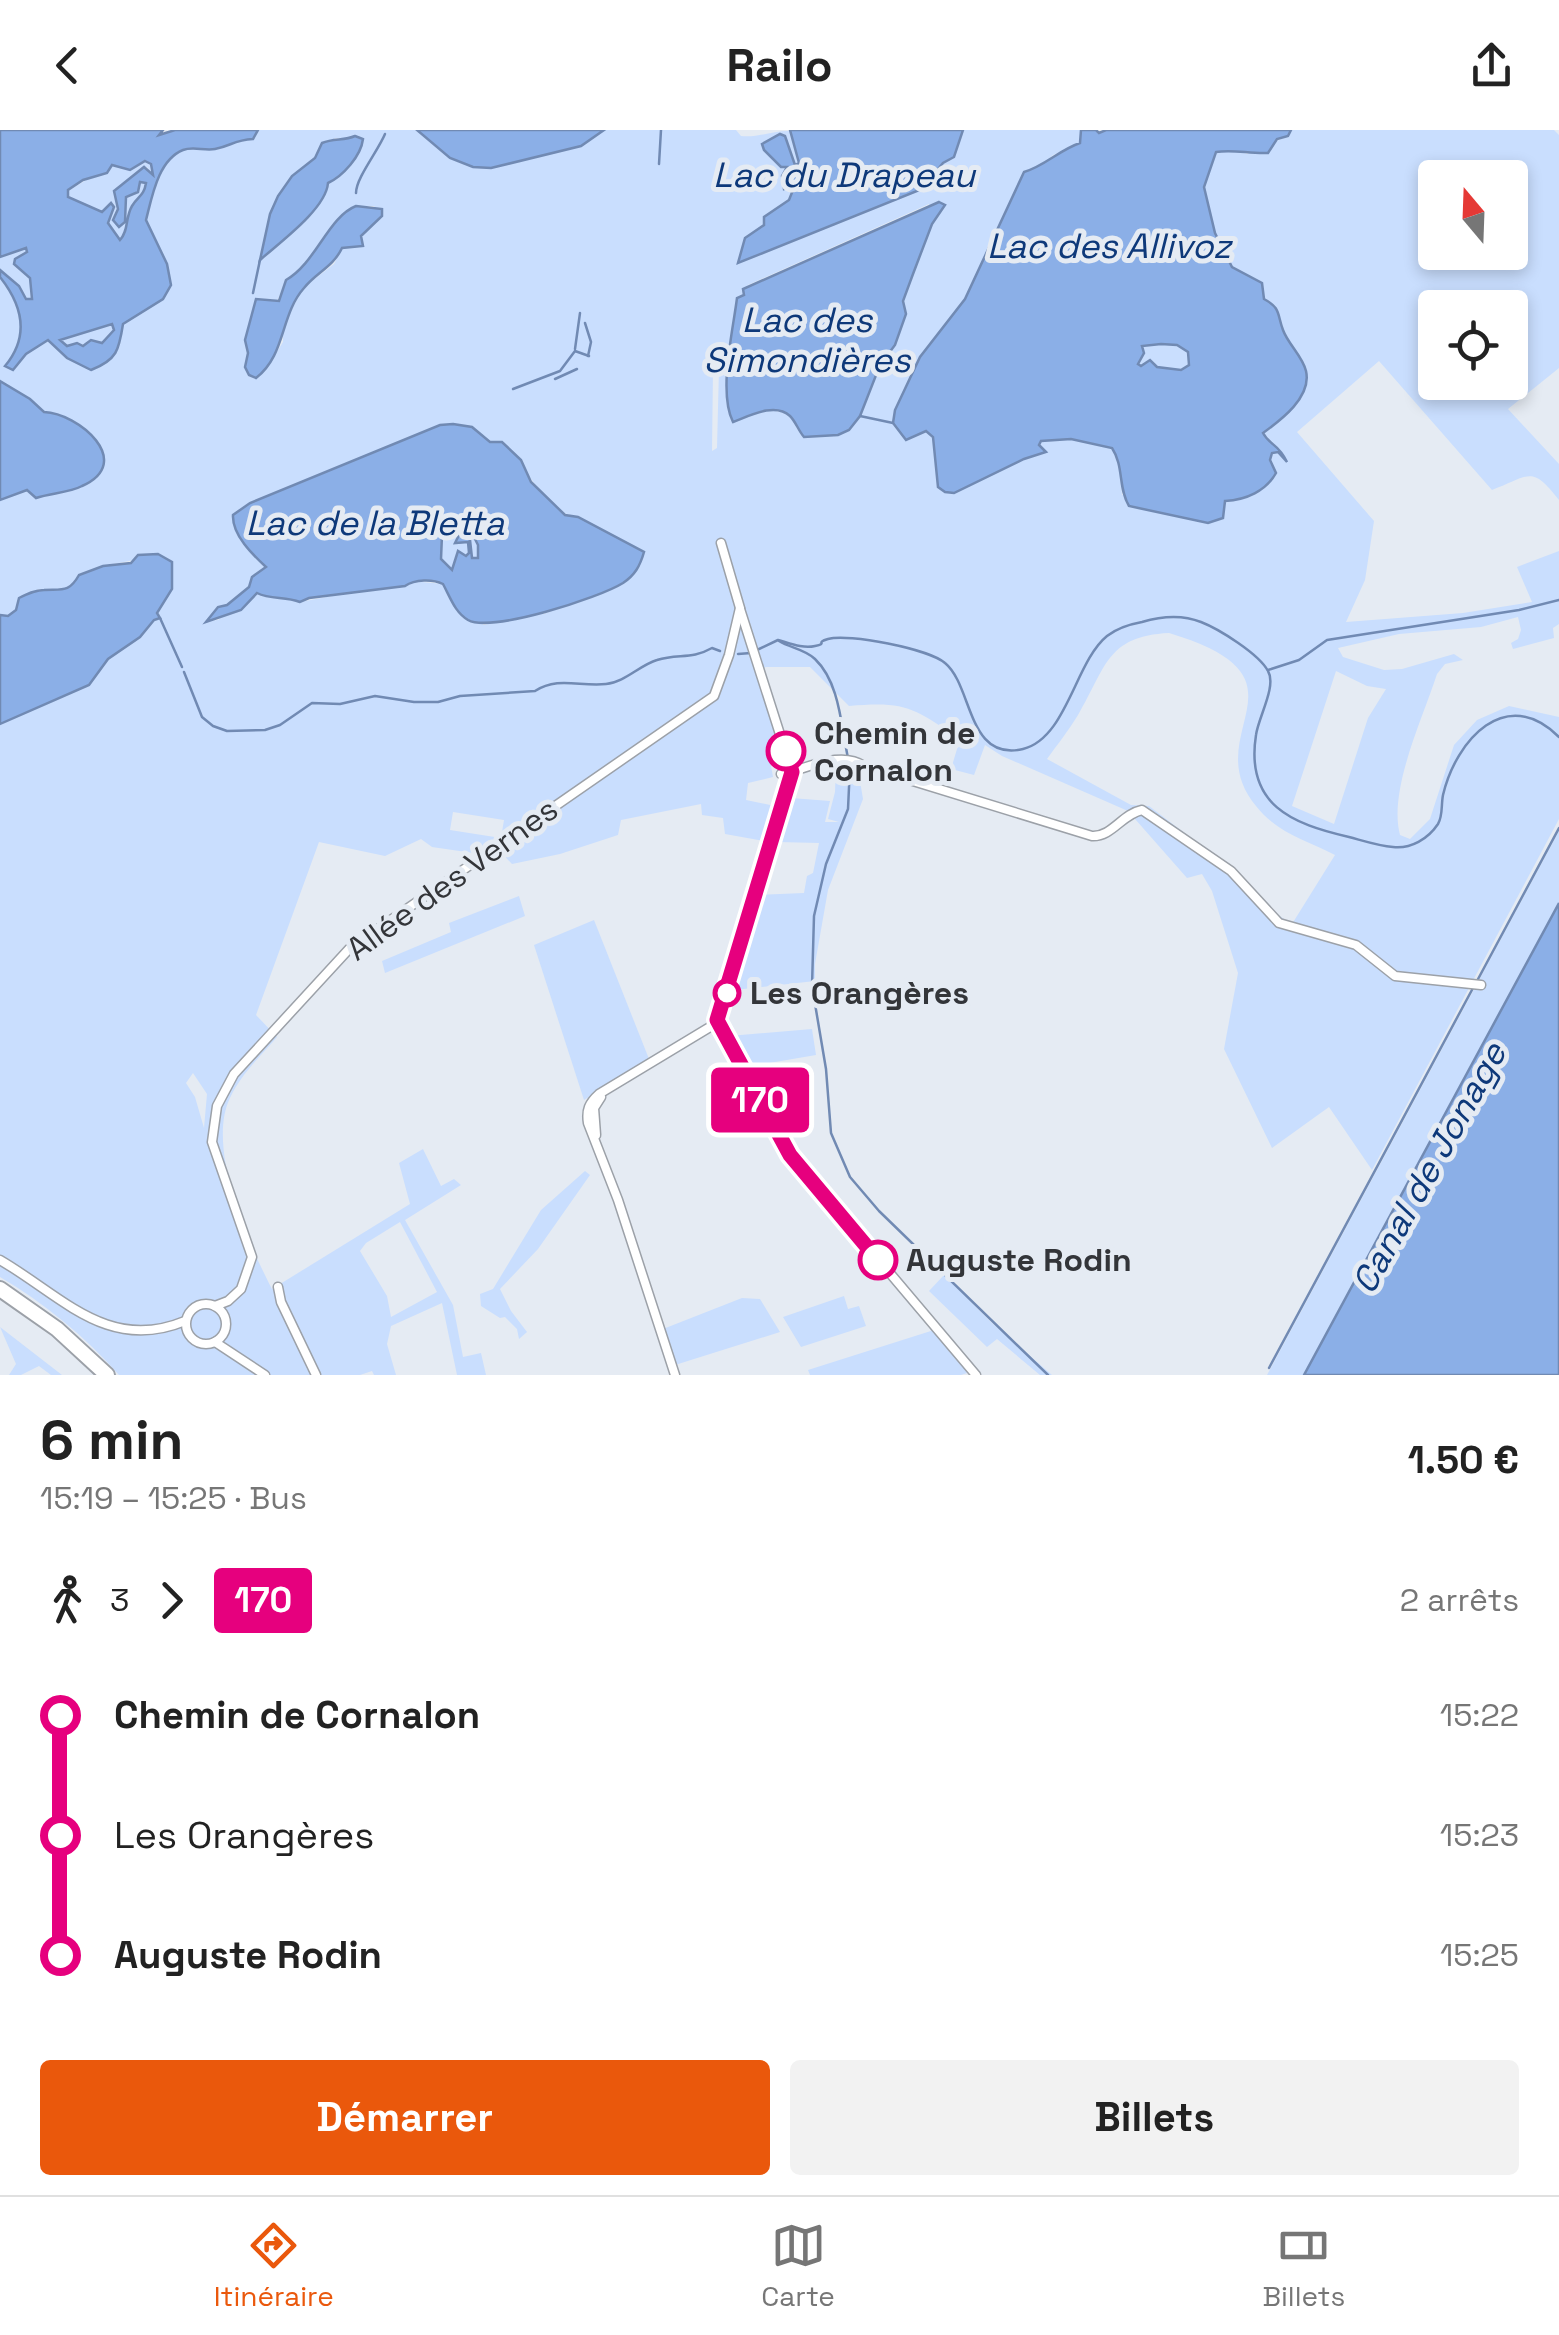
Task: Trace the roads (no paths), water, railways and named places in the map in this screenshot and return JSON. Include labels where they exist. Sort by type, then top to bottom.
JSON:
[{"type":"highway","points":[[0,1289],[57,1329],[107,1375]]},
{"type":"highway","points":[[0,1298],[52,1335],[96,1375]]},
{"type":"street","name":"Allée des Vernes","points":[[224,1315],[228,1301],[240,1289],[252,1257],[212,1142],[217,1106],[234,1074],[348,949],[714,696],[730,656],[740,608],[721,543]]},
{"type":"street","points":[[675,1375],[598,1145],[594,1108],[613,1087],[717,1020],[792,772],[740,608]]},
{"type":"street","points":[[781,774],[828,761],[849,760],[1099,837],[1132,812],[1142,810],[1231,871],[1279,922],[1356,945],[1395,976],[1476,984]]},
{"type":"street","points":[[717,1020],[790,1155],[976,1375]]},
{"type":"street","points":[[0,1260],[88,1319],[115,1329],[169,1329],[188,1333],[202,1344],[218,1340],[226,1326],[224,1315],[215,1306]]},
{"type":"street","points":[[278,1287],[316,1375]]},
{"type":"street","points":[[169,1329],[186,1322],[196,1306],[228,1301]]},
{"type":"street","points":[[186,1322],[188,1333]]},
{"type":"street","points":[[218,1340],[226,1351],[264,1375]]},
{"type":"water","points":[[0,130],[163,130],[159,135],[175,130],[258,130],[253,139],[215,149],[187,149],[174,155],[162,170],[146,220],[167,264],[171,285],[163,299],[123,324],[115,353],[100,366],[91,370],[67,358],[48,340],[26,354],[13,370],[5,366],[18,344],[20,321],[0,270],[19,286],[26,299],[32,299],[30,278],[14,264],[27,252],[26,248],[0,257]],"holes":[[[145,161],[151,164],[153,175],[144,167],[114,191],[118,209],[113,220],[119,227],[125,222],[126,197],[138,192],[140,182],[146,183],[130,210],[120,240],[108,223],[114,207],[111,203],[102,212],[68,197],[68,190],[83,180],[107,173],[112,165],[130,170]],[[112,324],[114,330],[102,343],[91,340],[83,346],[67,346],[60,340]]]},
{"type":"water","points":[[417,130],[604,130],[581,146],[491,168],[473,167],[450,158]]},
{"type":"water","name":"Lac du Drapeau","points":[[790,130],[963,130],[954,157],[943,163],[922,189],[738,263],[745,238],[764,225],[764,217],[789,200],[793,190],[784,189],[782,176],[787,167],[781,167],[762,144],[780,134],[785,136],[795,165],[799,163]]},
{"type":"water","name":"Lac des Allivoz","points":[[1081,130],[1291,130],[1288,136],[1277,139],[1268,153],[1216,152],[1204,187],[1215,233],[1232,267],[1262,283],[1264,299],[1276,309],[1285,335],[1304,366],[1307,381],[1294,407],[1263,433],[1287,462],[1278,452],[1272,453],[1270,460],[1276,473],[1272,479],[1255,493],[1225,501],[1223,518],[1208,523],[1129,506],[1112,448],[1071,439],[1041,441],[1039,445],[1046,452],[954,493],[945,492],[938,487],[933,437],[926,431],[906,440],[893,423],[895,410],[920,357],[965,299],[1024,172],[1080,143]],"holes":[[[1177,345],[1188,352],[1189,365],[1181,370],[1157,367],[1150,360],[1138,364],[1144,353],[1142,346]]]},
{"type":"water","points":[[355,136],[363,139],[350,165],[328,183],[311,214],[260,260],[270,214],[292,176],[315,158],[322,143]]},
{"type":"water","name":"Lac des Simondières","points":[[939,202],[945,205],[932,224],[903,301],[906,314],[895,345],[880,365],[860,416],[849,430],[838,435],[804,437],[790,416],[777,410],[733,422],[727,395],[728,361],[737,298],[744,295],[743,289]]},
{"type":"water","points":[[356,206],[382,209],[382,216],[361,236],[363,246],[342,248],[304,288],[273,358],[256,378],[249,375],[245,367],[245,340],[256,299],[279,301],[286,280],[306,263],[337,220]]},
{"type":"water","points":[[0,381],[44,412],[72,421],[96,440],[104,464],[97,476],[71,490],[36,498],[27,490],[0,500]]},
{"type":"water","name":"Lac de la Bletta","points":[[440,425],[472,427],[490,442],[502,442],[521,460],[531,482],[565,515],[578,517],[644,552],[634,573],[623,583],[592,597],[499,622],[468,620],[456,609],[443,584],[424,580],[300,602],[257,593],[241,610],[206,622],[218,607],[227,605],[249,587],[252,577],[266,567],[240,537],[233,515],[250,503]],"holes":[[[450,523],[467,523],[478,545],[478,558],[472,558],[470,540],[462,534],[461,525],[453,527],[460,533],[455,543],[468,542],[469,553],[466,556],[458,551],[452,570],[441,559],[442,535]]]},
{"type":"water","points":[[158,554],[172,562],[172,589],[157,613],[160,618],[108,659],[89,685],[0,724],[0,615],[8,616],[16,610],[19,598],[31,592],[64,589],[79,575],[103,566],[131,563],[138,555]]},
{"type":"water","name":"Canal de Jonage","points":[[1559,903],[1559,1375],[1304,1375]]},
{"type":"waterway","points":[[659,164],[661,130]]},
{"type":"waterway","points":[[356,193],[385,134]]},
{"type":"waterway","points":[[253,293],[260,260]]},
{"type":"waterway","points":[[575,349],[580,313]]},
{"type":"waterway","points":[[585,323],[591,342],[588,356]]},
{"type":"waterway","points":[[513,389],[560,371],[575,351],[589,356]]},
{"type":"waterway","points":[[555,379],[577,369]]},
{"type":"waterway","points":[[860,416],[893,423]]},
{"type":"waterway","points":[[1268,670],[1299,660],[1327,640],[1519,610],[1559,600]]},
{"type":"waterway","points":[[160,618],[182,667]]},
{"type":"waterway","points":[[757,650],[778,640],[810,647],[838,638],[870,640],[923,652],[945,663],[954,674],[981,734],[991,744],[1005,750],[1023,749],[1050,730],[1096,648],[1107,636],[1157,618],[1194,619],[1238,643],[1268,671],[1270,685],[1257,728],[1254,759],[1266,795],[1277,807],[1309,825],[1388,846],[1413,845],[1434,829],[1441,818],[1443,795],[1459,755],[1486,726],[1502,718],[1520,716],[1539,722],[1559,737]]},
{"type":"waterway","points":[[779,641],[811,656],[830,680],[848,758]]},
{"type":"waterway","points":[[184,672],[202,717],[213,726],[227,731],[265,730],[280,725],[312,703],[340,704],[375,696],[438,702],[460,696],[535,691],[561,683],[606,684],[657,660],[712,648],[720,651]]},
{"type":"waterway","points":[[738,654],[751,653]]},
{"type":"waterway","points":[[850,766],[848,809],[826,864],[814,916],[812,986],[826,1069],[831,1133],[850,1177],[879,1211],[1048,1375]]},
{"type":"waterway","points":[[1477,981],[1559,828]]},
{"type":"waterway","points":[[1269,1368],[1473,988]]},
{"type":"place","name":"Chemin de Cornalon","points":[[786,751]]},
{"type":"place","name":"Les Orangères","points":[[727,993]]},
{"type":"place","name":"Auguste Rodin","points":[[878,1260]]}]
